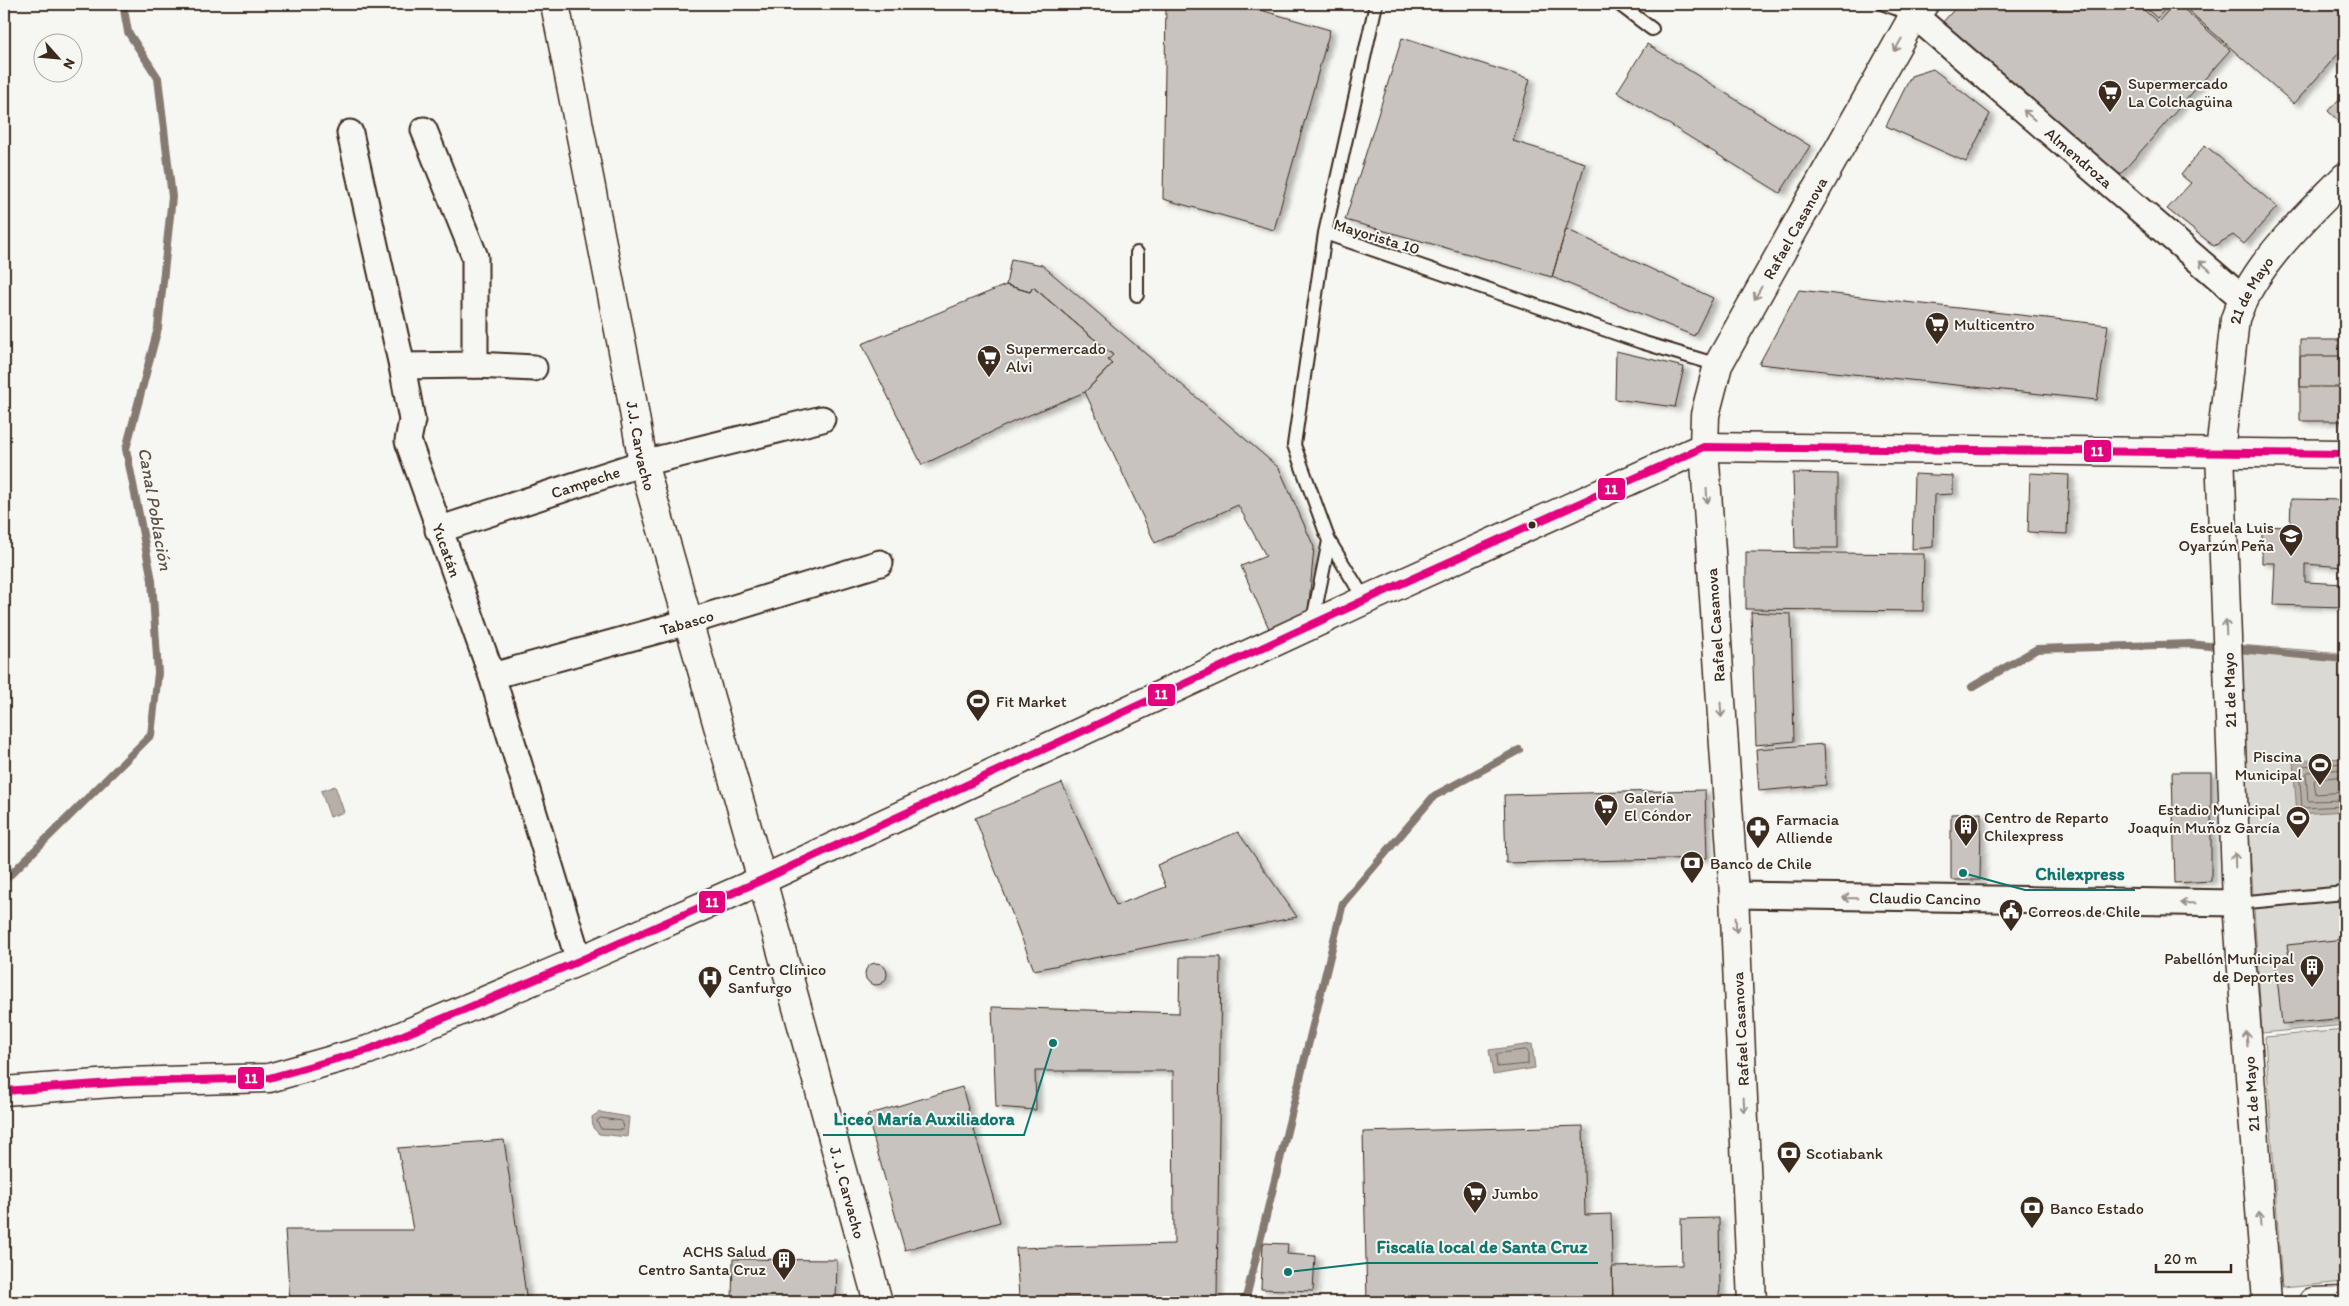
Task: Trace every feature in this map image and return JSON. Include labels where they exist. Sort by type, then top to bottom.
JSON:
[{"type":"main road","name":"J.J. Carvacho","points":[[555,4],[627,371],[643,463],[762,880]]},
{"type":"main road","name":"Rafael Casanova","points":[[1752,1302],[1734,895],[1704,447],[1705,415],[1718,365],[1919,10]]},
{"type":"main road","name":"21 de Mayo","points":[[2267,1302],[2236,903],[2220,452],[2236,319],[2242,298],[2256,275],[2345,177]]},
{"type":"main road","points":[[4,1090],[125,1082],[269,1078],[368,1050],[579,961],[762,880],[1365,600],[1704,447],[2345,454]]},
{"type":"main road","name":"J. J. Carvacho","points":[[762,880],[878,1302]]},
{"type":"main road","points":[[2312,1302],[2345,1301]]},
{"type":"street","name":"Almendroza","points":[[1919,10],[2242,298]]},
{"type":"street","points":[[424,130],[475,257],[475,365]]},
{"type":"street","name":"Yucatán","points":[[350,133],[402,366],[412,420],[408,441],[438,530],[492,676],[579,961]]},
{"type":"street","points":[[402,366],[475,365],[534,368]]},
{"type":"street","name":"Campeche","points":[[438,530],[643,463],[822,419]]},
{"type":"street","name":"Tabasco","points":[[492,676],[688,622],[880,563]]},
{"type":"street","name":"Claudio Cancino","points":[[1734,895],[2236,903]]},
{"type":"lane","points":[[1325,233],[1376,4]]},
{"type":"lane","points":[[1619,4],[1652,29]]},
{"type":"lane","points":[[1884,4],[1919,10]]},
{"type":"lane","name":"Mayorista 10","points":[[1365,600],[1329,541],[1294,445],[1325,233],[1631,339],[1718,365]]},
{"type":"lane","points":[[1137,253],[1137,295]]},
{"type":"lane","points":[[1312,625],[1329,541]]},
{"type":"lane","points":[[2236,903],[2345,893]]},
{"type":"shaded area","name":"Estadio Municipal Joaquín Muñoz García","points":[[2237,645],[2345,653],[2345,1025],[2262,1033]]},
{"type":"shaded area","points":[[2345,1030],[2345,1282],[2282,1288],[2265,1037]]},
{"type":"water","name":"Piscina Municipal","points":[[2345,758],[2345,811],[2297,814],[2293,761]]},
{"type":"water","points":[[335,786],[344,812],[330,817],[321,791]]},
{"type":"water","points":[[1532,1044],[1535,1068],[1493,1075],[1489,1050]]},
{"type":"water","points":[[599,1112],[629,1117],[627,1137],[599,1134],[593,1128],[592,1117]]},
{"type":"building","points":[[1166,4],[1240,4],[1330,30],[1274,230],[1163,199]]},
{"type":"building","name":"Supermercado La Colchagüina","points":[[1959,4],[2137,4],[2158,22],[2174,4],[2178,4],[2230,50],[2118,177],[1943,22]]},
{"type":"building","points":[[2141,4],[2170,4],[2157,18]]},
{"type":"building","points":[[2181,4],[2330,4],[2345,17],[2345,46],[2294,104]]},
{"type":"building","points":[[1402,38],[1530,79],[1513,141],[1585,163],[1552,277],[1345,220]]},
{"type":"building","points":[[1647,44],[1810,146],[1780,193],[1617,92]]},
{"type":"building","points":[[1933,69],[1990,114],[1966,162],[1886,126],[1911,76]]},
{"type":"building","points":[[2345,93],[2345,127],[2328,111]]},
{"type":"building","points":[[2205,145],[2277,207],[2244,244],[2233,235],[2214,246],[2167,209],[2191,183],[2181,175]]},
{"type":"building","points":[[1566,229],[1713,298],[1694,336],[1552,277]]},
{"type":"building","points":[[1011,259],[1042,265],[1279,468],[1314,547],[1308,615],[1271,633],[1241,566],[1266,556],[1238,505],[1155,543],[1085,392],[1112,364],[1108,360],[1113,355],[1033,287],[1030,292],[1006,285]]},
{"type":"building","name":"Supermercado Alvi","points":[[1006,285],[1030,292],[1033,287],[1113,355],[1108,360],[1112,364],[1085,392],[1015,421],[922,465],[862,344]]},
{"type":"building","name":"Multicentro","points":[[1799,290],[2108,325],[2097,400],[1759,364]]},
{"type":"building","points":[[2341,329],[2345,329],[2345,421],[2300,421],[2300,340],[2341,340]]},
{"type":"building","points":[[1616,351],[1684,367],[1675,407],[1615,399]]},
{"type":"building","points":[[2300,356],[2345,356],[2345,387],[2300,387]]},
{"type":"building","points":[[1793,473],[1838,474],[1838,548],[1795,548]]},
{"type":"building","points":[[2030,473],[2069,475],[2067,534],[2028,532]]},
{"type":"building","points":[[1914,474],[1953,476],[1953,494],[1934,495],[1933,547],[1912,549]]},
{"type":"building","points":[[2291,499],[2345,500],[2344,567],[2305,564],[2305,582],[2345,584],[2345,607],[2273,605],[2275,563],[2262,563],[2262,526],[2290,527]]},
{"type":"building","points":[[1746,552],[1924,554],[1923,611],[1746,609]]},
{"type":"building","points":[[1751,612],[1791,614],[1794,741],[1756,745]]},
{"type":"building","points":[[1824,744],[1826,785],[1759,791],[1756,749]]},
{"type":"building","points":[[2172,772],[2211,772],[2211,881],[2175,883]]},
{"type":"building","points":[[1062,783],[1116,905],[1166,887],[1157,865],[1238,832],[1297,917],[1034,970],[975,818]]},
{"type":"building","name":"Galería El Cóndor","points":[[1705,790],[1707,858],[1506,863],[1504,795]]},
{"type":"building","name":"Centro de Reparto Chilexpress","points":[[1981,813],[1980,880],[1951,880],[1951,814]]},
{"type":"building","name":"Pabellón Municipal de Deportes","points":[[2345,939],[2345,1018],[2282,1024],[2275,958],[2289,957],[2287,945]]},
{"type":"building","points":[[1180,957],[1221,957],[1217,1299],[1019,1298],[1016,1248],[1174,1244],[1173,1071],[1035,1071],[1036,1110],[996,1107],[992,1007],[1179,1013]]},
{"type":"building","points":[[876,963],[884,966],[887,974],[884,982],[876,985],[868,982],[865,974],[868,966]]},
{"type":"building","points":[[962,1087],[1000,1222],[905,1250],[867,1115]]},
{"type":"building","name":"Jumbo","points":[[1583,1126],[1585,1215],[1611,1214],[1613,1302],[1367,1302],[1363,1132]]},
{"type":"building","points":[[504,1140],[527,1302],[290,1302],[285,1230],[413,1230],[398,1148]]},
{"type":"building","points":[[1719,1218],[1720,1290],[1717,1302],[1613,1302],[1612,1267],[1682,1265],[1681,1219]]},
{"type":"building","points":[[1263,1243],[1288,1244],[1287,1254],[1315,1256],[1313,1291],[1261,1289]]},
{"type":"building","name":"ACHS Salud Centro Santa Cruz","points":[[733,1259],[837,1260],[836,1302],[732,1302]]},
{"type":"waterway","name":"Canal Población","points":[[4,881],[151,735],[158,673],[152,580],[126,449],[158,328],[172,197],[158,78],[128,32],[123,4]]},
{"type":"waterway","points":[[1972,687],[2037,649],[2190,644],[2209,646]]},
{"type":"waterway","points":[[2238,649],[2345,659]]},
{"type":"waterway","points":[[1245,1302],[1343,903],[1434,796],[1519,750]]},
{"type":"transit line","name":"11","points":[[4,1091],[125,1082],[269,1078],[368,1050],[579,961],[762,880],[1365,600],[1704,447],[2345,454]]},
{"type":"place","name":"Supermercado La Colchagüina","points":[[2110,113]]},
{"type":"place","name":"Multicentro","points":[[1937,345]]},
{"type":"place","name":"Supermercado Alvi","points":[[989,378]]},
{"type":"place","name":"Escuela Luis Oyarzún Peña","points":[[2291,557]]},
{"type":"place","name":"Fit Market","points":[[978,722]]},
{"type":"place","name":"Piscina Municipal","points":[[2320,786]]},
{"type":"place","name":"Galería El Cóndor","points":[[1606,827]]},
{"type":"place","name":"Estadio Municipal Joaquín Muñoz García","points":[[2298,839]]},
{"type":"place","name":"Centro de Reparto Chilexpress","points":[[1966,847]]},
{"type":"place","name":"Farmacia Alliende","points":[[1758,849]]},
{"type":"place","name":"Chilexpress","points":[[1963,873]]},
{"type":"place","name":"Banco de Chile","points":[[1692,884]]},
{"type":"place","name":"Correos de Chile","points":[[2011,932]]},
{"type":"place","name":"Pabellón Municipal de Deportes","points":[[2312,988]]},
{"type":"place","name":"Centro Clínico Sanfurgo","points":[[710,999]]},
{"type":"place","name":"Liceo María Auxiliadora","points":[[1053,1043]]},
{"type":"place","name":"Scotiabank","points":[[1789,1174]]},
{"type":"place","name":"Jumbo","points":[[1475,1214]]},
{"type":"place","name":"Banco Estado","points":[[2032,1229]]},
{"type":"place","name":"Fiscalía local de Santa Cruz","points":[[1288,1272]]},
{"type":"place","name":"ACHS Salud Centro Santa Cruz","points":[[784,1281]]}]
